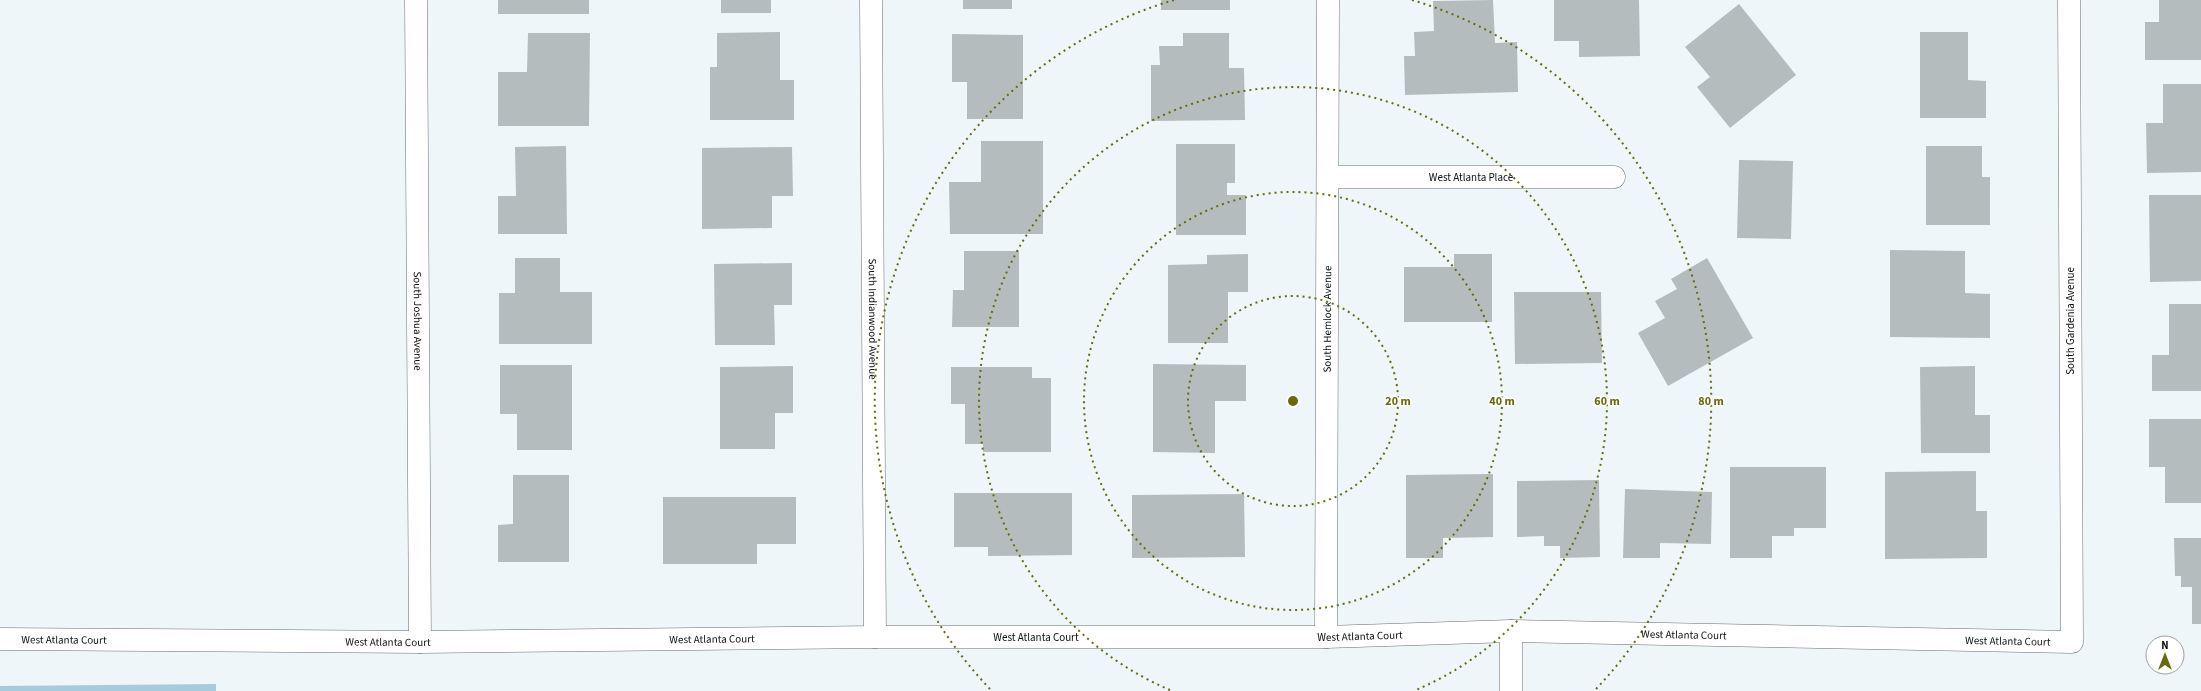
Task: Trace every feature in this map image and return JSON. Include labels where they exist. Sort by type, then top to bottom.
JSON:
[{"type":"street","name":"South Joshua Avenue","points":[[416,0],[420,642]]},
{"type":"street","name":"South Indianwood Avenue","points":[[871,0],[875,637]]},
{"type":"street","name":"South Hemlock Avenue","points":[[1326,637],[1328,0]]},
{"type":"street","name":"South Gardenia Avenue","points":[[2069,0],[2072,642]]},
{"type":"street","name":"West Atlanta Place","points":[[1328,177],[1614,177]]},
{"type":"street","name":"West Atlanta Court","points":[[0,639],[420,642],[875,637],[1326,637],[1511,632],[2072,642]]},
{"type":"street","points":[[1511,632],[1511,691]]},
{"type":"shaded area","points":[[216,684],[216,691],[0,691],[0,686]]},
{"type":"building","points":[[498,0],[589,0],[589,14],[498,14]]},
{"type":"building","points":[[721,0],[771,0],[771,13],[721,13]]},
{"type":"building","points":[[963,0],[1012,0],[1012,9],[963,9]]},
{"type":"building","points":[[1161,0],[1230,0],[1230,10],[1161,10]]},
{"type":"building","points":[[1493,0],[1495,43],[1517,42],[1518,92],[1405,95],[1404,56],[1415,56],[1414,32],[1434,31],[1433,1]]},
{"type":"building","points":[[1554,0],[1639,0],[1640,56],[1579,57],[1579,41],[1554,41]]},
{"type":"building","points":[[2159,0],[2201,0],[2201,60],[2145,60],[2145,22],[2159,22]]},
{"type":"building","points":[[1739,4],[1796,75],[1730,128],[1697,87],[1710,77],[1685,47]]},
{"type":"building","points":[[780,32],[780,80],[794,80],[794,120],[710,120],[710,67],[717,67],[717,33]]},
{"type":"building","points":[[1920,32],[1968,32],[1968,80],[1986,81],[1986,118],[1920,118]]},
{"type":"building","points":[[528,33],[590,33],[589,126],[498,126],[498,72],[527,72]]},
{"type":"building","points":[[1183,33],[1229,33],[1229,68],[1244,68],[1245,120],[1151,121],[1151,65],[1160,65],[1159,46],[1183,46]]},
{"type":"building","points":[[952,34],[1023,35],[1023,119],[967,119],[967,82],[952,82]]},
{"type":"building","points":[[2163,84],[2201,84],[2201,172],[2147,173],[2146,123],[2163,123]]},
{"type":"building","points":[[981,141],[1043,141],[1043,234],[950,234],[949,182],[981,182]]},
{"type":"building","points":[[1176,144],[1235,144],[1235,183],[1227,183],[1227,195],[1246,195],[1246,235],[1176,235]]},
{"type":"building","points":[[566,146],[567,234],[498,234],[498,196],[516,196],[515,147]]},
{"type":"building","points":[[1926,146],[1982,146],[1982,177],[1990,177],[1990,225],[1926,225]]},
{"type":"building","points":[[792,147],[793,196],[772,196],[772,228],[702,229],[702,148]]},
{"type":"building","points":[[1739,160],[1793,161],[1791,239],[1737,238]]},
{"type":"building","points":[[2149,195],[2201,195],[2201,281],[2150,282]]},
{"type":"building","points":[[1890,250],[1965,251],[1965,293],[1990,294],[1990,338],[1890,337]]},
{"type":"building","points":[[964,251],[1019,251],[1019,327],[952,327],[953,290],[964,290]]},
{"type":"building","points":[[1248,254],[1248,292],[1228,292],[1228,343],[1168,343],[1168,265],[1207,264],[1207,255]]},
{"type":"building","points":[[1454,254],[1492,254],[1492,322],[1404,322],[1404,267],[1454,267]]},
{"type":"building","points":[[515,258],[560,258],[560,292],[592,292],[592,344],[499,344],[499,293],[515,293]]},
{"type":"building","points":[[1707,258],[1753,338],[1668,386],[1638,333],[1665,318],[1655,301],[1677,289],[1671,279]]},
{"type":"building","points":[[792,263],[792,305],[774,305],[775,345],[715,345],[714,264]]},
{"type":"building","points":[[1514,292],[1601,292],[1602,363],[1515,364]]},
{"type":"building","points":[[2169,304],[2201,304],[2201,391],[2152,391],[2152,355],[2169,355]]},
{"type":"building","points":[[1153,364],[1246,365],[1246,401],[1215,401],[1215,453],[1153,452]]},
{"type":"building","points":[[500,365],[572,365],[572,450],[517,450],[517,414],[500,414]]},
{"type":"building","points":[[793,366],[793,413],[775,413],[775,449],[720,449],[720,367]]},
{"type":"building","points":[[1975,366],[1975,415],[1990,415],[1990,453],[1921,453],[1920,367]]},
{"type":"building","points":[[951,367],[1032,367],[1032,378],[1051,378],[1051,452],[983,452],[983,444],[965,444],[965,404],[951,404]]},
{"type":"building","points":[[2149,419],[2201,419],[2201,503],[2165,503],[2165,467],[2149,467]]},
{"type":"building","points":[[1730,467],[1826,467],[1826,528],[1794,528],[1794,536],[1772,536],[1772,558],[1730,558]]},
{"type":"building","points":[[1976,471],[1976,511],[1987,511],[1987,558],[1885,559],[1885,472]]},
{"type":"building","points":[[1493,474],[1493,537],[1443,538],[1443,558],[1406,558],[1406,475]]},
{"type":"building","points":[[513,475],[569,475],[569,562],[498,562],[498,525],[513,524]]},
{"type":"building","points":[[1599,480],[1600,557],[1560,558],[1560,546],[1544,546],[1544,536],[1517,537],[1517,481]]},
{"type":"building","points":[[1625,489],[1712,492],[1711,544],[1660,543],[1660,558],[1623,558]]},
{"type":"building","points":[[954,493],[1072,493],[1072,555],[988,556],[988,547],[954,547]]},
{"type":"building","points":[[1244,494],[1245,557],[1132,558],[1132,495]]},
{"type":"building","points":[[663,497],[796,497],[796,544],[757,544],[757,564],[663,564]]},
{"type":"building","points":[[2174,538],[2201,538],[2201,624],[2192,624],[2192,587],[2181,587],[2181,576],[2175,576]]}]
